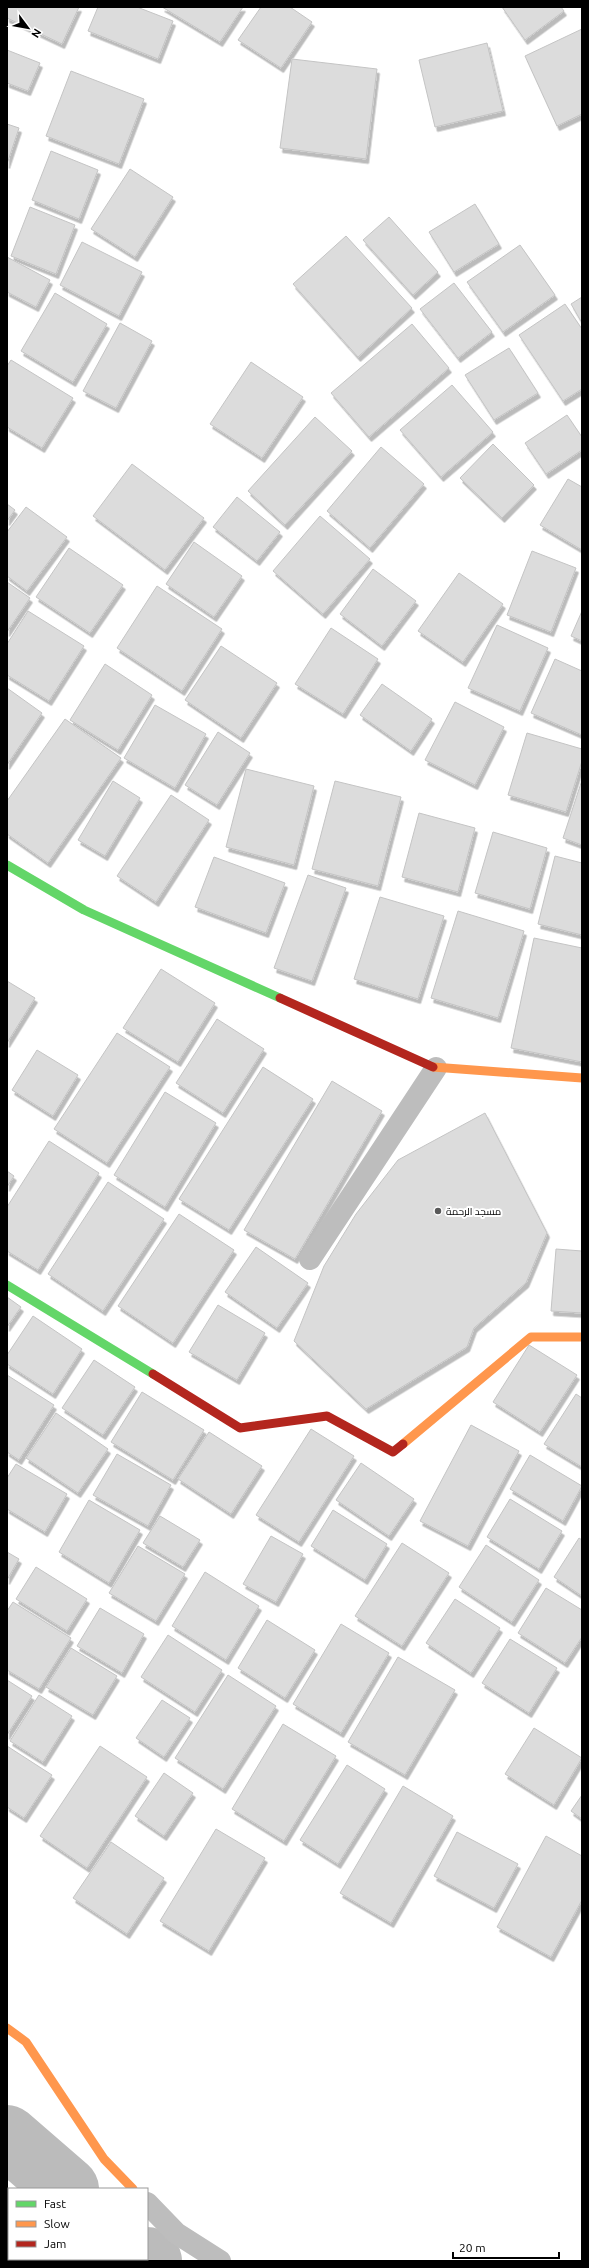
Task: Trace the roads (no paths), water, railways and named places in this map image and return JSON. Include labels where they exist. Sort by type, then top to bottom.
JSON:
[{"type":"street","points":[[7,865],[84,910],[436,1068],[582,1078]]},
{"type":"street","points":[[310,1259],[436,1068]]},
{"type":"street","points":[[7,1285],[240,1428],[327,1416],[393,1452],[531,1337],[582,1337]]},
{"type":"street","points":[[7,2028],[26,2042],[104,2159],[132,2188]]},
{"type":"street","points":[[148,2204],[176,2233],[220,2261]]},
{"type":"waterway","points":[[7,2137],[66,2188]]},
{"type":"place","name":"مسجد الرحمة","points":[[438,1211]]}]
